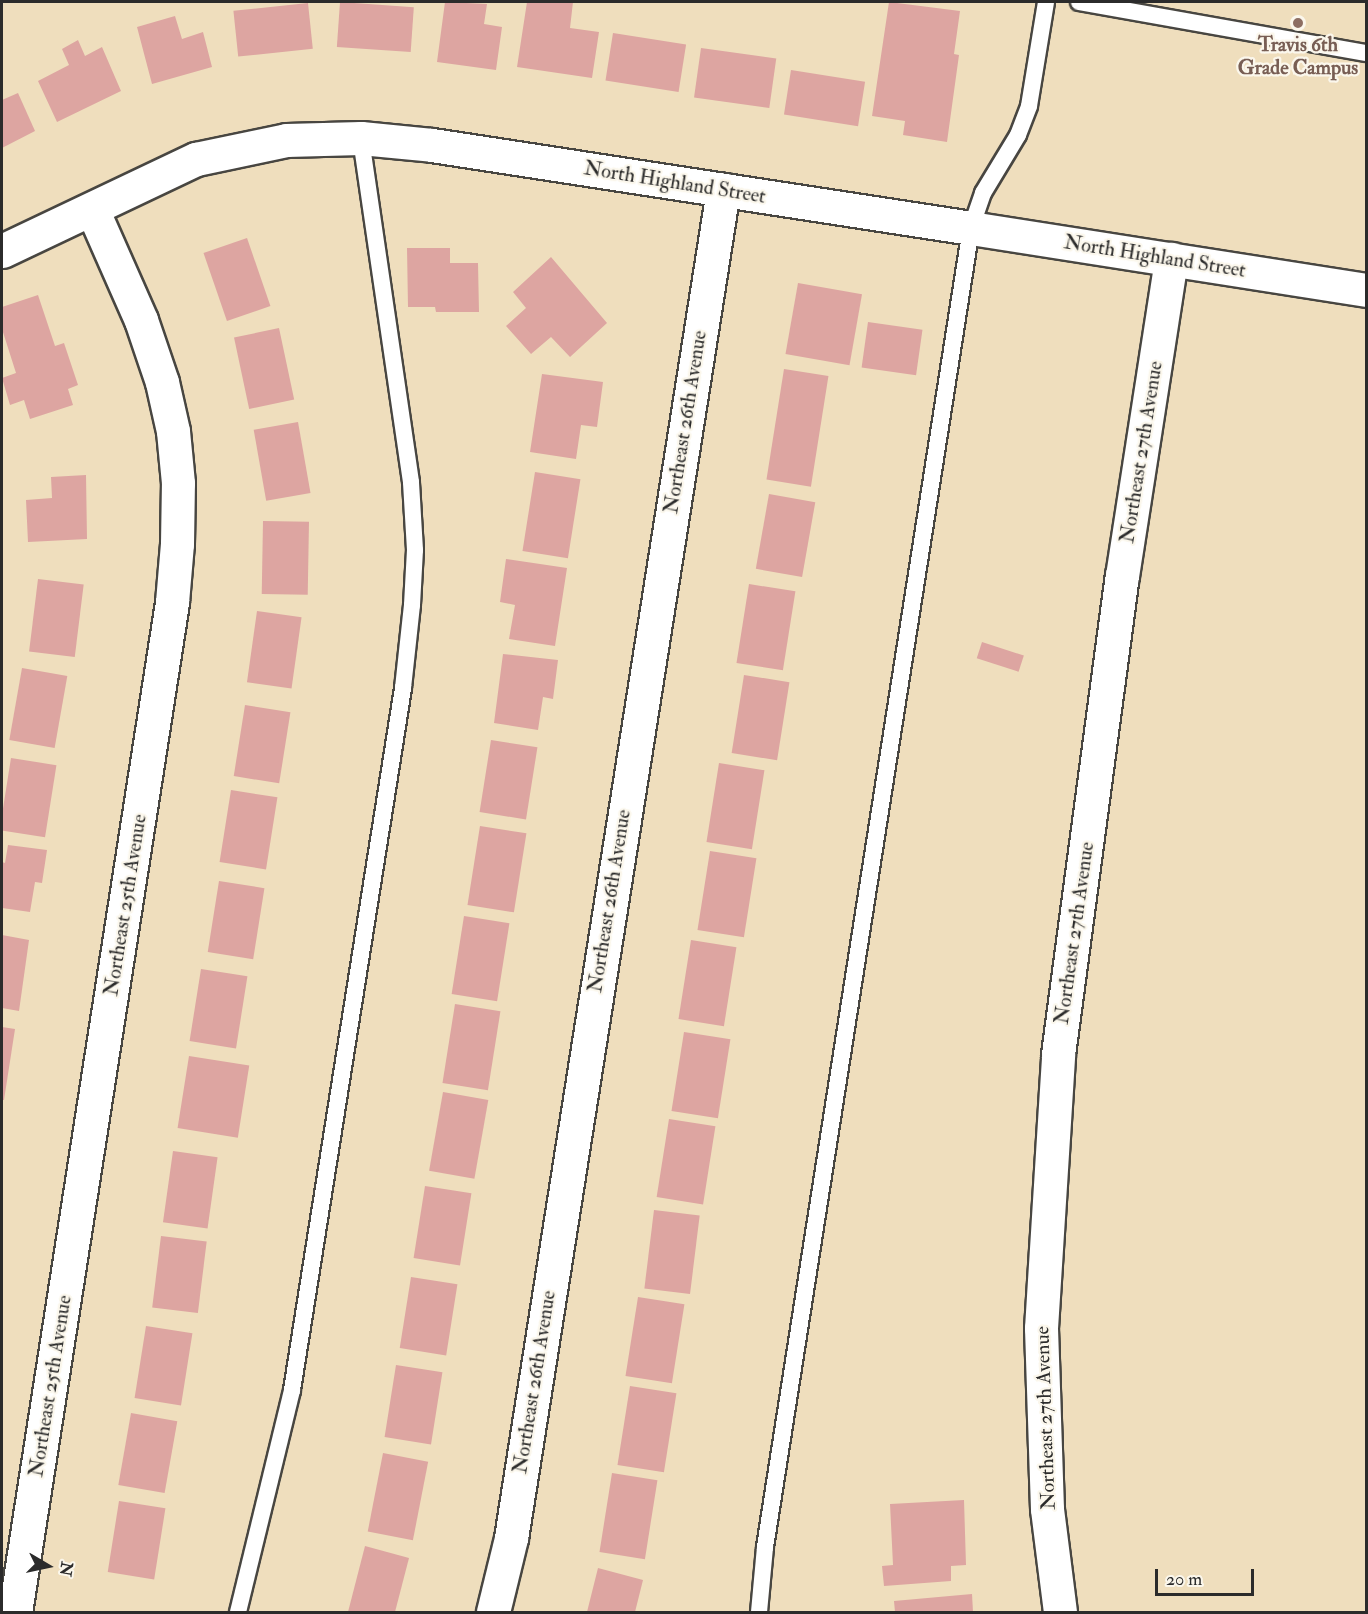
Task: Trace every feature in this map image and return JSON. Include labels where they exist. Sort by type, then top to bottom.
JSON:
[{"type":"street","name":"North Highland Street","points":[[2,250],[92,209],[147,178],[196,159],[286,140],[361,138],[723,190],[1366,290]]},
{"type":"street","name":"Northeast 26th Avenue","points":[[493,1612],[511,1538],[723,190]]},
{"type":"street","name":"Northeast 25th Avenue","points":[[15,1612],[172,602],[177,544],[178,483],[173,431],[162,382],[141,320],[92,209]]},
{"type":"street","name":"Northeast 27th Avenue","points":[[1060,1612],[1047,1509],[1041,1328],[1058,1053],[1122,576],[1172,259]]},
{"type":"lane","points":[[759,1612],[765,1547],[970,228],[983,193],[1018,135],[1029,106],[1046,2]]},
{"type":"lane","points":[[1078,2],[1366,53]]},
{"type":"lane","points":[[238,1612],[292,1390],[403,688],[412,605],[415,550],[411,482],[361,138]]},
{"type":"building","points":[[340,2],[414,7],[411,52],[337,47]]},
{"type":"building","points":[[445,2],[487,4],[484,24],[502,27],[496,70],[437,62]]},
{"type":"building","points":[[527,2],[573,2],[570,28],[599,32],[592,78],[517,67]]},
{"type":"building","points":[[889,2],[960,11],[954,54],[959,55],[947,142],[903,135],[905,121],[872,116]]},
{"type":"building","points":[[308,3],[313,49],[238,57],[233,11]]},
{"type":"building","points":[[175,16],[182,39],[203,32],[212,67],[152,84],[137,27]]},
{"type":"building","points":[[613,33],[686,45],[679,92],[605,80]]},
{"type":"building","points":[[78,40],[85,56],[102,47],[121,91],[57,122],[38,81],[69,65],[62,49]]},
{"type":"building","points":[[701,48],[776,59],[769,108],[694,98]]},
{"type":"building","points":[[791,70],[865,82],[858,126],[784,114]]},
{"type":"building","points":[[18,93],[35,131],[2,148],[2,100]]},
{"type":"building","points":[[247,238],[270,306],[227,321],[204,253]]},
{"type":"building","points":[[407,248],[450,248],[450,263],[478,263],[479,312],[436,312],[435,307],[408,307]]},
{"type":"building","points":[[551,257],[607,323],[570,357],[551,337],[531,354],[506,326],[526,308],[513,292]]},
{"type":"building","points":[[798,283],[862,294],[850,365],[785,354]]},
{"type":"building","points":[[38,295],[55,346],[64,343],[78,385],[68,389],[73,405],[30,419],[24,400],[10,405],[2,378],[16,373],[2,329],[2,307]]},
{"type":"building","points":[[868,322],[922,330],[916,375],[862,368]]},
{"type":"building","points":[[279,328],[294,399],[249,409],[234,338]]},
{"type":"building","points":[[784,369],[828,376],[811,487],[766,480]]},
{"type":"building","points":[[542,374],[603,382],[597,427],[581,425],[576,459],[530,452]]},
{"type":"building","points":[[298,422],[311,493],[266,501],[254,430]]},
{"type":"building","points":[[535,472],[580,479],[568,558],[522,551]]},
{"type":"building","points":[[86,475],[87,539],[28,542],[26,500],[52,498],[51,477]]},
{"type":"building","points":[[769,494],[815,502],[802,577],[756,569]]},
{"type":"building","points":[[263,521],[309,522],[308,595],[262,594]]},
{"type":"building","points":[[506,559],[567,568],[555,646],[509,639],[515,605],[500,602]]},
{"type":"building","points":[[38,579],[84,585],[75,657],[29,651]]},
{"type":"building","points":[[749,584],[795,591],[783,670],[736,663]]},
{"type":"building","points":[[257,611],[302,617],[292,689],[247,682]]},
{"type":"building","points":[[982,642],[1024,656],[1019,672],[977,658]]},
{"type":"building","points":[[503,654],[558,660],[553,699],[543,697],[538,730],[494,723]]},
{"type":"building","points":[[22,668],[67,676],[55,748],[9,740]]},
{"type":"building","points":[[744,675],[789,682],[777,760],[732,753]]},
{"type":"building","points":[[245,705],[290,712],[279,783],[234,776]]},
{"type":"building","points":[[491,740],[537,747],[526,819],[480,812]]},
{"type":"building","points":[[11,758],[56,765],[45,837],[2,830],[2,815]]},
{"type":"building","points":[[719,763],[764,770],[752,849],[706,842]]},
{"type":"building","points":[[231,790],[277,797],[266,869],[220,862]]},
{"type":"building","points":[[480,826],[526,833],[514,912],[467,905]]},
{"type":"building","points":[[8,845],[47,850],[42,883],[35,882],[30,912],[2,908],[2,862],[5,863]]},
{"type":"building","points":[[710,851],[756,858],[744,937],[697,930]]},
{"type":"building","points":[[219,881],[264,888],[253,959],[208,952]]},
{"type":"building","points":[[464,916],[509,923],[497,1001],[452,994]]},
{"type":"building","points":[[2,935],[29,940],[19,1011],[2,1008]]},
{"type":"building","points":[[691,940],[736,947],[724,1026],[678,1019]]},
{"type":"building","points":[[201,969],[247,976],[236,1048],[190,1041]]},
{"type":"building","points":[[455,1004],[500,1011],[488,1090],[442,1083]]},
{"type":"building","points":[[2,1027],[15,1029],[4,1100],[2,1100]]},
{"type":"building","points":[[684,1032],[730,1039],[718,1118],[671,1111]]},
{"type":"building","points":[[189,1056],[249,1066],[238,1138],[178,1128]]},
{"type":"building","points":[[443,1092],[488,1100],[474,1179],[429,1171]]},
{"type":"building","points":[[669,1119],[715,1126],[703,1204],[657,1197]]},
{"type":"building","points":[[173,1151],[218,1157],[208,1229],[163,1222]]},
{"type":"building","points":[[425,1186],[471,1193],[460,1265],[414,1258]]},
{"type":"building","points":[[654,1210],[700,1216],[690,1294],[644,1288]]},
{"type":"building","points":[[161,1236],[207,1242],[198,1313],[152,1307]]},
{"type":"building","points":[[411,1277],[457,1284],[446,1355],[400,1348]]},
{"type":"building","points":[[638,1297],[684,1304],[672,1383],[625,1376]]},
{"type":"building","points":[[146,1326],[192,1333],[181,1405],[135,1398]]},
{"type":"building","points":[[396,1365],[442,1372],[431,1444],[385,1437]]},
{"type":"building","points":[[630,1386],[676,1393],[664,1472],[617,1465]]},
{"type":"building","points":[[131,1413],[177,1421],[165,1493],[118,1485]]},
{"type":"building","points":[[383,1453],[428,1462],[413,1540],[368,1532]]},
{"type":"building","points":[[612,1473],[657,1480],[645,1559],[599,1552]]},
{"type":"building","points":[[964,1500],[966,1565],[951,1566],[951,1581],[884,1586],[882,1566],[893,1565],[890,1504]]},
{"type":"building","points":[[119,1501],[165,1508],[154,1579],[108,1572]]},
{"type":"building","points":[[365,1546],[409,1558],[395,1612],[348,1612]]},
{"type":"building","points":[[598,1568],[643,1580],[635,1612],[587,1612]]},
{"type":"building","points":[[972,1594],[973,1612],[895,1612],[894,1601]]},
{"type":"place","name":"Travis 6th Grade Campus","points":[[1298,23]]}]
